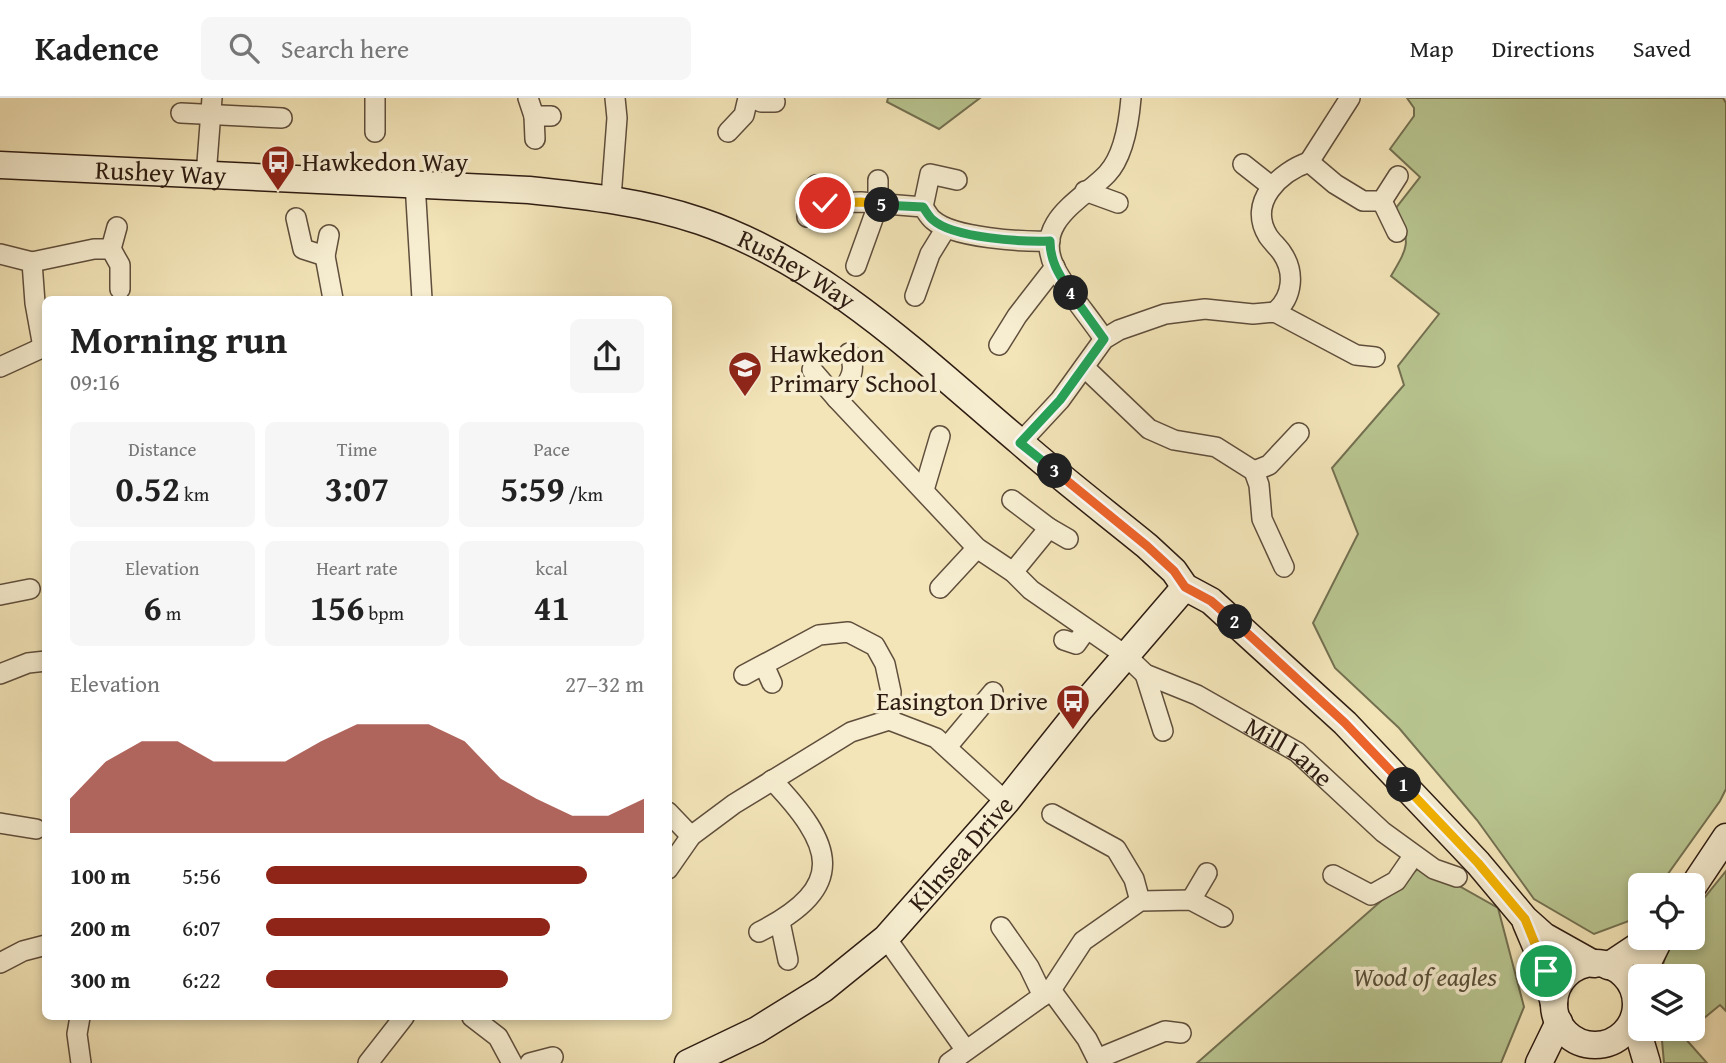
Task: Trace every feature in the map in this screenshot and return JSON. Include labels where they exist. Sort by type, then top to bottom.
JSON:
[{"type":"street","points":[[375,98],[375,132]]},
{"type":"street","points":[[611,198],[617,118],[615,98]]},
{"type":"street","points":[[728,132],[744,115],[751,98],[761,102],[775,102]]},
{"type":"street","points":[[1104,339],[1055,267],[1050,253],[1050,241],[1052,230],[1064,211],[1108,173],[1118,156],[1129,120],[1131,98]]},
{"type":"street","points":[[1275,312],[1288,299],[1291,286],[1285,258],[1268,236],[1262,223],[1264,198],[1271,186],[1291,168],[1309,162],[1350,98]]},
{"type":"street","points":[[206,176],[210,106]]},
{"type":"street","points":[[181,113],[210,106],[282,118]]},
{"type":"street","points":[[535,139],[538,110]]},
{"type":"street","points":[[1309,162],[1335,184],[1363,201],[1382,201]]},
{"type":"street","points":[[1243,164],[1271,186]]},
{"type":"street","name":"Rushey Way","points":[[0,165],[415,183],[611,198],[703,222],[785,260],[858,308],[1147,546],[1174,571],[1185,587],[1211,601],[1345,723],[1478,863],[1525,919],[1545,936],[1601,965]]},
{"type":"street","points":[[957,180],[930,174],[923,207],[933,220],[946,228],[1002,239],[1050,241]]},
{"type":"street","points":[[1382,201],[1398,176]]},
{"type":"street","points":[[856,266],[878,205],[878,180]]},
{"type":"street","points":[[415,183],[422,296]]},
{"type":"street","points":[[1085,191],[1118,203]]},
{"type":"street","points":[[807,217],[821,194],[878,205],[923,207]]},
{"type":"street","points":[[1382,201],[1397,232]]},
{"type":"street","points":[[296,218],[303,248],[325,256]]},
{"type":"street","points":[[117,227],[111,248],[120,265],[120,289]]},
{"type":"street","points":[[915,296],[930,254],[946,228]]},
{"type":"street","points":[[329,236],[325,256],[332,296]]},
{"type":"street","points":[[0,254],[33,262],[94,248],[111,248]]},
{"type":"street","points":[[33,262],[35,303],[42,336]]},
{"type":"street","points":[[999,345],[1017,316],[1055,267]]},
{"type":"street","points":[[1020,443],[1060,400],[1104,339],[1119,330],[1165,314],[1205,309],[1253,314],[1275,312],[1356,355],[1375,357]]},
{"type":"street","points":[[0,368],[42,347]]},
{"type":"street","points":[[837,399],[853,376],[853,363],[849,353]]},
{"type":"street","points":[[1084,367],[1149,429],[1174,440],[1216,447],[1254,471],[1259,485],[1262,519],[1284,567]]},
{"type":"street","name":"Mill Lane","points":[[812,370],[977,548],[1013,572],[1031,590],[1086,630],[1125,655],[1145,674],[1197,695],[1297,752],[1383,831],[1434,869],[1457,877]]},
{"type":"street","points":[[1254,471],[1269,465],[1299,433]]},
{"type":"street","points":[[924,490],[940,436]]},
{"type":"street","points":[[1012,500],[1068,539]]},
{"type":"street","points":[[1013,572],[1049,528]]},
{"type":"street","points":[[940,588],[977,548]]},
{"type":"street","name":"Kilnsea Drive","points":[[688,1063],[757,1030],[823,989],[886,938],[1006,802],[1125,655],[1185,587]]},
{"type":"street","points":[[0,595],[30,589]]},
{"type":"street","points":[[1064,640],[1076,644],[1086,630]]},
{"type":"street","points":[[744,675],[768,674],[819,635],[848,632],[874,646],[885,664],[891,692],[889,720]]},
{"type":"street","points":[[0,674],[28,663],[42,661]]},
{"type":"street","name":"Mill Lane","points":[[1145,674],[1163,731]]},
{"type":"street","points":[[947,747],[993,692]]},
{"type":"street","points":[[672,863],[691,836],[772,780],[851,732],[889,720],[936,738],[1006,802]]},
{"type":"street","points":[[759,932],[780,922],[804,904],[819,882],[823,863],[821,848],[811,825],[772,780]]},
{"type":"street","points":[[1066,814],[1116,849],[1134,879],[1140,901]]},
{"type":"street","points":[[672,816],[691,836]]},
{"type":"street","points":[[0,822],[36,829]]},
{"type":"street","points":[[1702,873],[1726,837]]},
{"type":"street","points":[[1333,874],[1371,895],[1396,881],[1414,855]]},
{"type":"street","points":[[1191,900],[1208,873]]},
{"type":"street","points":[[949,1063],[1047,993],[1083,941],[1140,901],[1191,900],[1223,917]]},
{"type":"street","name":"Rushey Way","points":[[1525,919],[1546,971],[1557,1013]]},
{"type":"street","points":[[780,922],[789,960]]},
{"type":"street","points":[[1001,927],[1047,993],[1081,1031],[1095,1061],[1165,1031],[1181,1033]]},
{"type":"street","points":[[886,938],[965,1049]]},
{"type":"street","points":[[0,964],[23,951],[42,946]]},
{"type":"street","points":[[1601,965],[1628,950]]},
{"type":"street","points":[[1539,1063],[1557,1013],[1556,994],[1566,976],[1584,965],[1601,965],[1619,971],[1628,981]]},
{"type":"street","points":[[1557,1013],[1575,1040],[1597,1044],[1632,1063]]},
{"type":"street","points":[[79,1020],[77,1034],[81,1063]]},
{"type":"street","points":[[368,1063],[402,1020]]},
{"type":"street","points":[[476,1020],[498,1037],[512,1063]]},
{"type":"street","points":[[1554,1063],[1618,1038],[1628,1030]]},
{"type":"street","points":[[1644,1041],[1647,1063]]},
{"type":"street","points":[[530,1063],[553,1057]]},
{"type":"green space","points":[[888,98],[980,98],[939,129],[887,102]]},
{"type":"green space","points":[[1407,98],[1723,98],[1726,103],[1726,789],[1669,873],[1628,873],[1628,921],[1594,934],[1534,899],[1477,820],[1399,728],[1335,668],[1313,623],[1358,534],[1332,468],[1404,385],[1398,366],[1439,314],[1391,276],[1406,243],[1396,208],[1420,177],[1390,149],[1414,116],[1414,108]]},
{"type":"green space","name":"Wood of eagles","points":[[1422,865],[1498,908],[1524,1007],[1501,1063],[1197,1063]]},
{"type":"green space","points":[[1726,871],[1726,1011],[1720,1005],[1705,1017],[1705,964],[1663,964],[1668,950],[1705,950],[1705,897]]},
{"type":"green space","points":[[1662,1041],[1687,1041],[1707,1063],[1664,1063]]},
{"type":"place","name":"Hawkedon Way","points":[[278,192]]},
{"type":"place","name":"Hawkedon Primary School","points":[[745,398]]},
{"type":"place","name":"Easington Drive","points":[[1073,731]]},
{"type":"route","points":[[825,203],[861,202],[923,207],[933,220],[946,228],[1002,239],[1050,241],[1050,253],[1055,267],[1104,339],[1060,400],[1020,443],[1147,546],[1174,571],[1185,587],[1211,601],[1345,723],[1478,863],[1525,919],[1546,971]]}]
